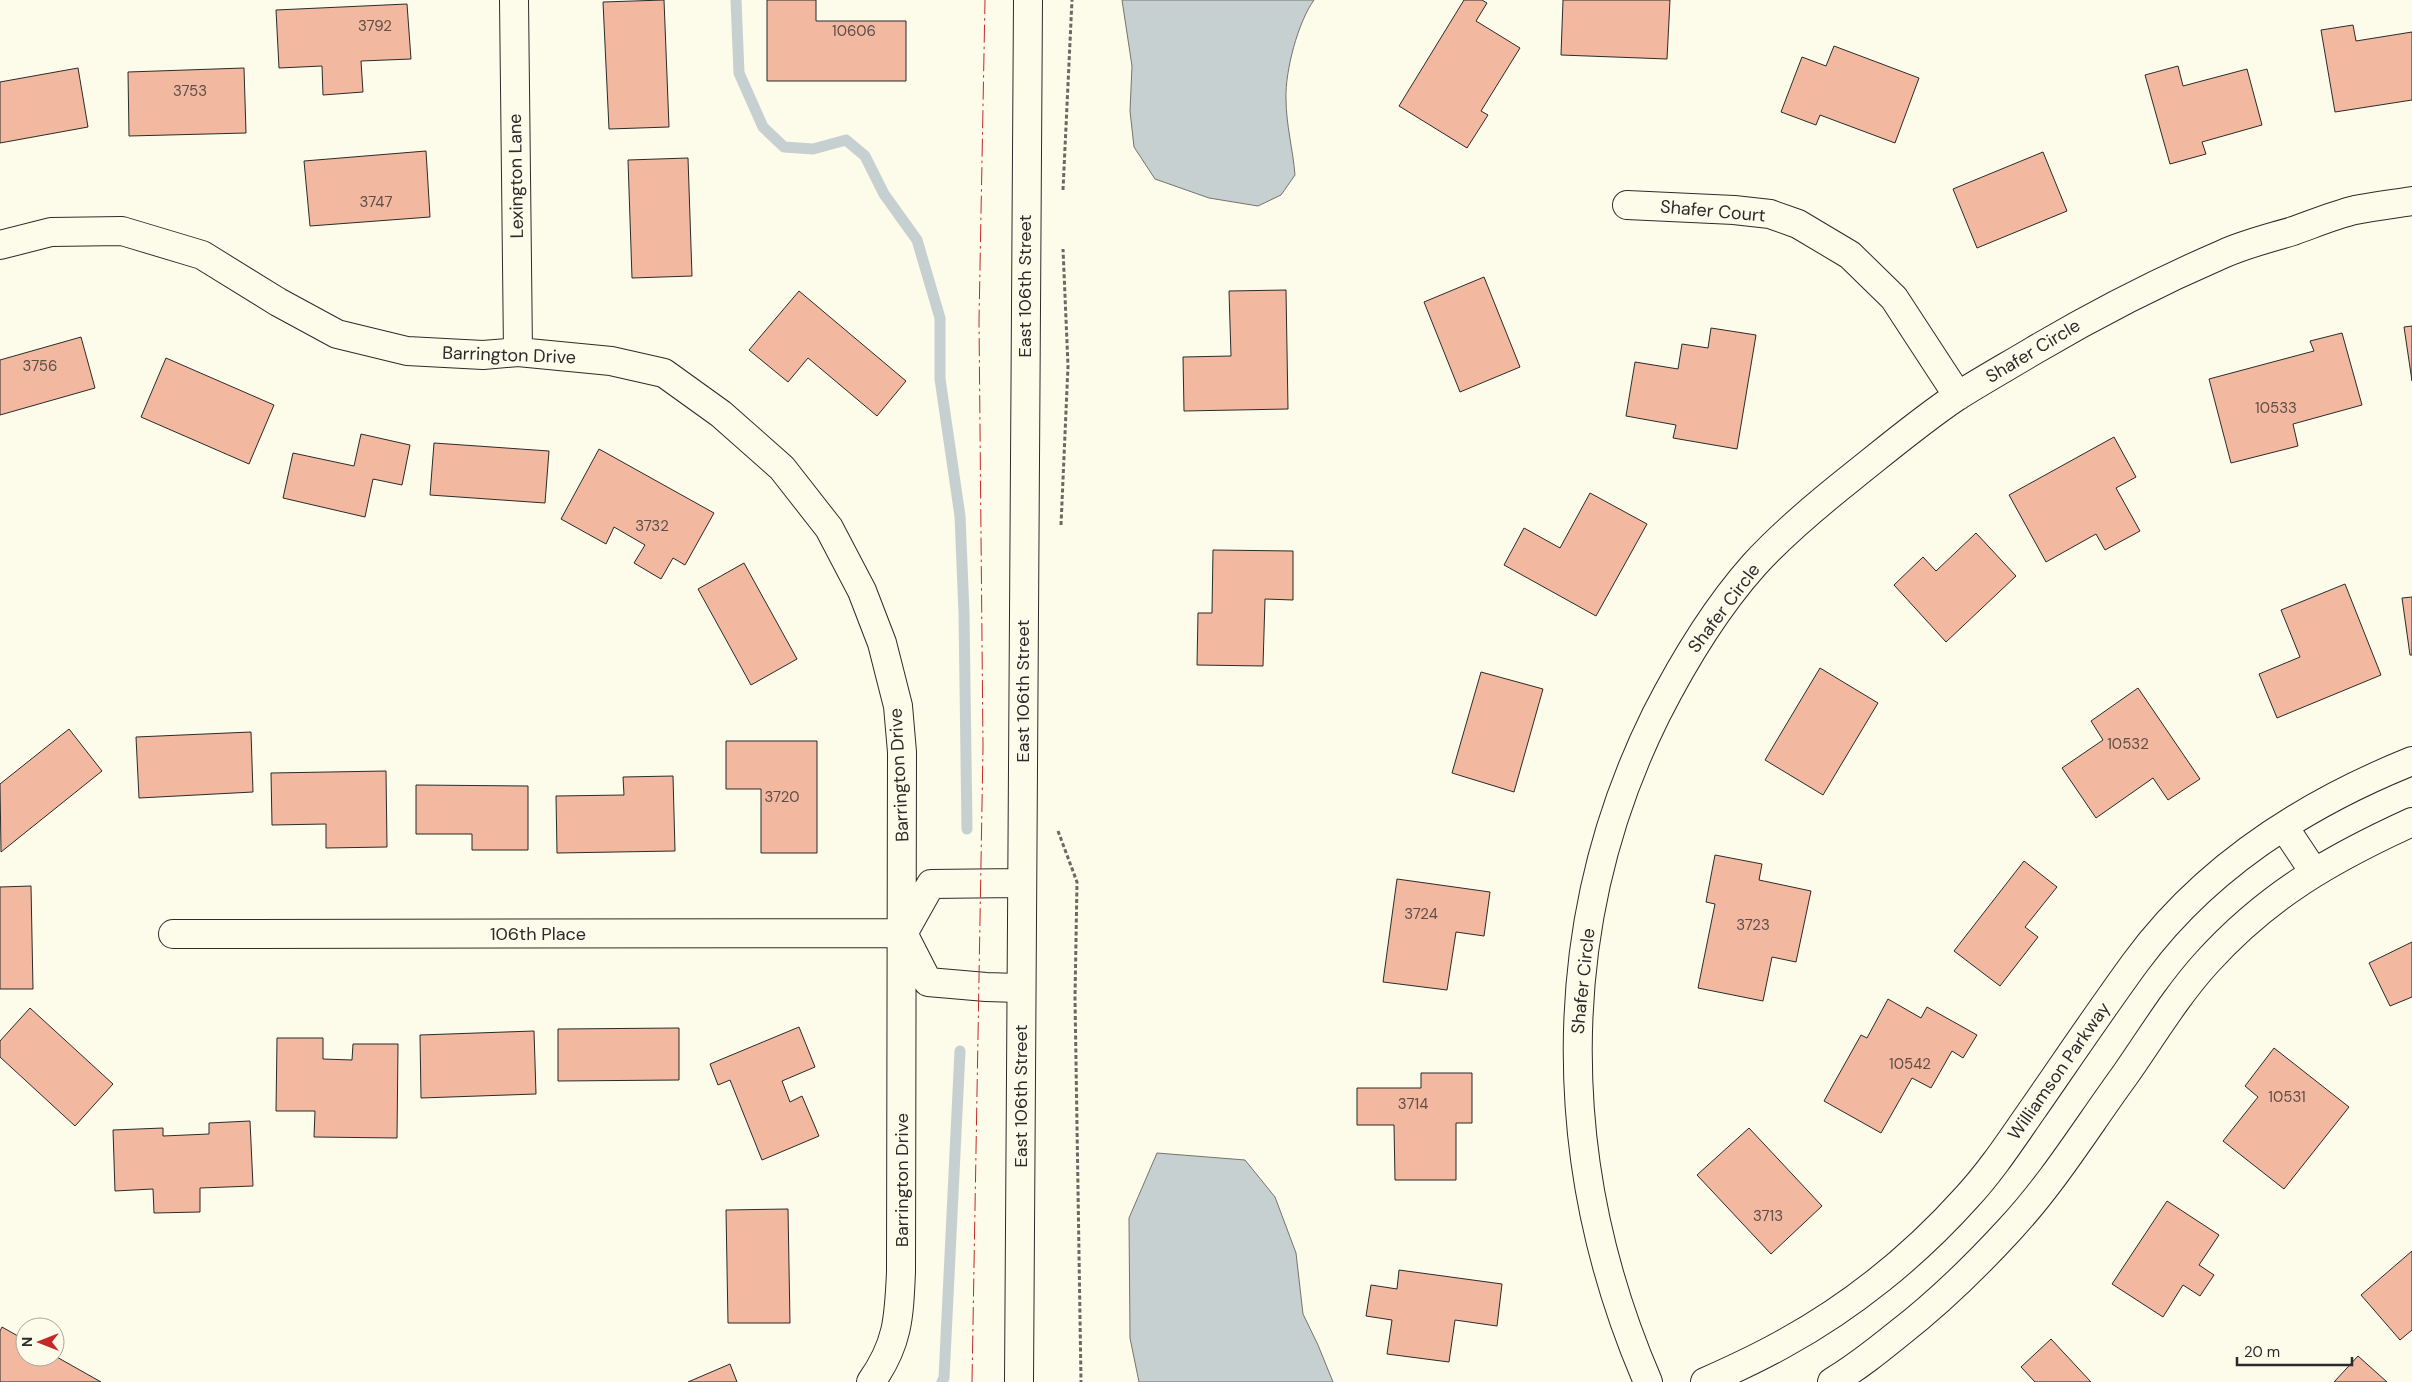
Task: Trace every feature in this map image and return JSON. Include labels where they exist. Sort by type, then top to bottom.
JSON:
[{"type":"street","name":"Lexington Lane","points":[[514,0],[518,352]]},
{"type":"street","name":"East 106th Street","points":[[1019,1382],[1028,0]]},
{"type":"street","name":"Shafer Circle","points":[[1648,1382],[1622,1317],[1602,1246],[1584,1159],[1576,1058],[1581,977],[1591,910],[1605,848],[1623,792],[1643,742],[1693,648],[1723,603],[1756,563],[1815,507],[1918,424],[1958,396],[2084,321],[2226,252],[2354,210],[2412,201]]},
{"type":"street","name":"Shafer Court","points":[[1627,205],[1734,210],[1770,214],[1798,224],[1850,255],[1894,298],[1958,396]]},
{"type":"street","name":"Barrington Drive","points":[[0,245],[51,232],[122,231],[202,255],[278,302],[337,334],[407,351],[483,355],[518,352],[611,361],[664,373],[721,414],[782,468],[829,528],[862,591],[882,643],[898,706],[902,752],[902,1272],[899,1317],[893,1344],[872,1382]]},
{"type":"street","name":"Williamson Parkway","points":[[1705,1382],[1784,1344],[1825,1319],[1860,1295],[1931,1234],[1967,1197],[2001,1155],[2136,961],[2187,902],[2214,878],[2284,826],[2333,796],[2412,761]]},
{"type":"street","points":[[1832,1382],[1853,1370],[1915,1321],[2010,1230],[2046,1185],[2206,963],[2268,903],[2314,872],[2362,845],[2412,822]]},
{"type":"street","points":[[2284,826],[2314,872]]},
{"type":"street","points":[[1021,988],[986,988],[928,982],[903,933],[931,884],[1022,883]]},
{"type":"street","name":"106th Place","points":[[173,934],[903,933]]},
{"type":"path","points":[[1063,199],[1072,0]]},
{"type":"path","points":[[1061,535],[1068,366],[1063,246]]},
{"type":"path","points":[[1058,828],[1077,882],[1075,998],[1081,1382]]},
{"type":"shaded area","points":[[1122,0],[1314,0],[1303,21],[1290,61],[1286,88],[1286,108],[1295,175],[1281,195],[1258,206],[1209,198],[1155,179],[1134,147],[1130,111],[1132,66]]},
{"type":"shaded area","points":[[1157,1153],[1245,1160],[1275,1197],[1296,1253],[1303,1314],[1333,1382],[1139,1382],[1130,1338],[1129,1218]]},
{"type":"building","points":[[664,0],[669,127],[609,129],[603,2]]},
{"type":"building","points":[[767,0],[816,0],[816,21],[906,21],[906,81],[767,81]]},
{"type":"building","points":[[1464,0],[1482,0],[1487,3],[1476,21],[1520,48],[1481,111],[1488,115],[1467,148],[1399,106]]},
{"type":"building","points":[[1563,0],[1670,0],[1667,59],[1561,55]]},
{"type":"building","points":[[407,4],[411,59],[361,61],[363,92],[323,95],[322,66],[279,68],[276,10]]},
{"type":"building","points":[[2353,25],[2356,41],[2412,32],[2412,100],[2335,112],[2321,30]]},
{"type":"building","points":[[1834,46],[1919,78],[1895,143],[1820,115],[1816,125],[1781,112],[1802,57],[1826,66]]},
{"type":"building","points":[[2178,66],[2183,86],[2247,69],[2262,125],[2202,142],[2206,154],[2170,164],[2145,75]]},
{"type":"building","points":[[78,68],[88,127],[0,143],[0,82]]},
{"type":"building","points":[[244,68],[246,133],[129,136],[128,72]]},
{"type":"building","points":[[426,151],[430,217],[310,226],[304,161]]},
{"type":"building","points":[[2043,152],[2067,211],[1977,248],[1953,189]]},
{"type":"building","points":[[688,158],[692,276],[632,278],[628,160]]},
{"type":"building","points":[[1484,277],[1520,367],[1460,392],[1424,302]]},
{"type":"building","points":[[1286,290],[1288,409],[1184,411],[1183,357],[1231,356],[1229,291]]},
{"type":"building","points":[[799,291],[906,381],[877,416],[808,358],[788,382],[749,350]]},
{"type":"building","points":[[2412,326],[2412,381],[2404,327]]},
{"type":"building","points":[[1711,328],[1756,335],[1737,449],[1673,438],[1676,425],[1626,416],[1635,362],[1678,369],[1682,344],[1708,348]]},
{"type":"building","points":[[2342,333],[2362,405],[2293,424],[2298,446],[2231,463],[2209,379],[2314,351],[2310,341]]},
{"type":"building","points":[[81,337],[95,388],[0,415],[0,360]]},
{"type":"building","points":[[166,358],[274,405],[249,464],[141,417]]},
{"type":"building","points":[[361,434],[410,445],[402,485],[373,479],[365,517],[283,498],[293,453],[354,466]]},
{"type":"building","points":[[2114,437],[2136,477],[2116,488],[2140,531],[2105,550],[2096,534],[2046,562],[2009,495]]},
{"type":"building","points":[[434,443],[549,451],[545,503],[430,495]]},
{"type":"building","points":[[599,449],[714,513],[685,565],[673,558],[661,579],[634,563],[645,545],[614,527],[606,544],[561,519]]},
{"type":"building","points":[[1590,493],[1647,524],[1596,616],[1504,565],[1524,528],[1560,548]]},
{"type":"building","points":[[1976,533],[2016,576],[1946,642],[1894,585],[1923,557],[1936,571]]},
{"type":"building","points":[[1213,550],[1293,551],[1293,600],[1265,599],[1263,666],[1197,665],[1198,613],[1212,613]]},
{"type":"building","points":[[744,563],[797,659],[751,685],[698,589]]},
{"type":"building","points":[[2345,584],[2381,675],[2277,718],[2259,674],[2300,657],[2281,610]]},
{"type":"building","points":[[2412,597],[2412,655],[2410,655],[2402,598]]},
{"type":"building","points":[[1820,668],[1878,703],[1823,795],[1765,760]]},
{"type":"building","points":[[1481,672],[1543,689],[1514,792],[1452,773]]},
{"type":"building","points":[[2138,688],[2200,779],[2168,800],[2153,778],[2096,818],[2062,768],[2103,740],[2091,721]]},
{"type":"building","points":[[69,729],[102,771],[1,852],[0,784]]},
{"type":"building","points":[[251,732],[253,792],[139,798],[136,737]]},
{"type":"building","points":[[726,741],[817,741],[817,853],[761,853],[761,789],[726,789]]},
{"type":"building","points":[[386,771],[387,847],[326,848],[326,824],[272,825],[271,773]]},
{"type":"building","points":[[673,776],[675,851],[557,853],[556,796],[624,795],[623,777]]},
{"type":"building","points":[[416,785],[528,786],[528,850],[472,850],[472,834],[416,834]]},
{"type":"building","points":[[1715,855],[1762,864],[1759,880],[1811,891],[1796,962],[1772,957],[1763,1001],[1698,988],[1715,904],[1706,902]]},
{"type":"building","points":[[2024,861],[2057,887],[2025,927],[2038,937],[2000,986],[1954,951]]},
{"type":"building","points":[[1397,879],[1490,892],[1484,936],[1456,932],[1447,990],[1383,982]]},
{"type":"building","points":[[31,886],[33,989],[0,989],[0,887]]},
{"type":"building","points":[[2412,942],[2412,997],[2390,1006],[2369,963]]},
{"type":"building","points":[[1888,999],[1921,1018],[1927,1007],[1977,1035],[1963,1058],[1952,1051],[1931,1088],[1912,1078],[1881,1133],[1824,1101],[1861,1035],[1867,1038]]},
{"type":"building","points":[[30,1008],[113,1084],[75,1126],[0,1057],[0,1041]]},
{"type":"building","points":[[799,1027],[815,1067],[782,1081],[790,1102],[802,1096],[819,1136],[762,1160],[730,1080],[718,1085],[710,1064]]},
{"type":"building","points":[[679,1028],[679,1080],[558,1081],[558,1029]]},
{"type":"building","points":[[534,1031],[536,1094],[421,1098],[420,1035]]},
{"type":"building","points":[[277,1038],[323,1038],[323,1059],[352,1060],[353,1044],[398,1044],[397,1138],[314,1137],[315,1111],[276,1111]]},
{"type":"building","points":[[2274,1048],[2349,1107],[2284,1189],[2223,1141],[2258,1097],[2245,1086]]},
{"type":"building","points":[[1421,1073],[1472,1073],[1472,1123],[1456,1123],[1456,1180],[1395,1180],[1394,1125],[1357,1125],[1357,1088],[1421,1088]]},
{"type":"building","points":[[250,1121],[253,1186],[200,1188],[200,1212],[154,1213],[153,1189],[115,1191],[113,1130],[163,1128],[163,1136],[209,1134],[209,1123]]},
{"type":"building","points":[[1749,1128],[1822,1206],[1771,1254],[1697,1175]]},
{"type":"building","points":[[2167,1201],[2219,1235],[2199,1265],[2214,1275],[2200,1296],[2183,1285],[2163,1317],[2112,1284]]},
{"type":"building","points":[[788,1209],[790,1323],[728,1323],[726,1210]]},
{"type":"building","points":[[2412,1251],[2412,1330],[2400,1340],[2361,1295]]},
{"type":"building","points":[[1399,1270],[1502,1284],[1497,1326],[1455,1320],[1449,1362],[1387,1354],[1392,1320],[1366,1316],[1371,1285],[1397,1289]]},
{"type":"building","points":[[2,1327],[15,1334],[15,1367],[65,1367],[65,1362],[101,1382],[0,1382],[0,1331]]},
{"type":"building","points":[[2051,1339],[2091,1382],[2035,1382],[2021,1367]]},
{"type":"building","points":[[2358,1356],[2387,1382],[2334,1382]]},
{"type":"building","points":[[730,1364],[737,1382],[688,1382]]},
{"type":"waterway","points":[[736,0],[739,73],[763,127],[784,147],[813,149],[846,140],[865,156],[884,194],[917,240],[940,318],[940,379],[960,516],[964,613],[967,829]]},
{"type":"waterway","points":[[942,1382],[944,1378],[960,1051]]},
{"type":"power","points":[[972,1382],[983,747],[979,321],[985,0]]}]
